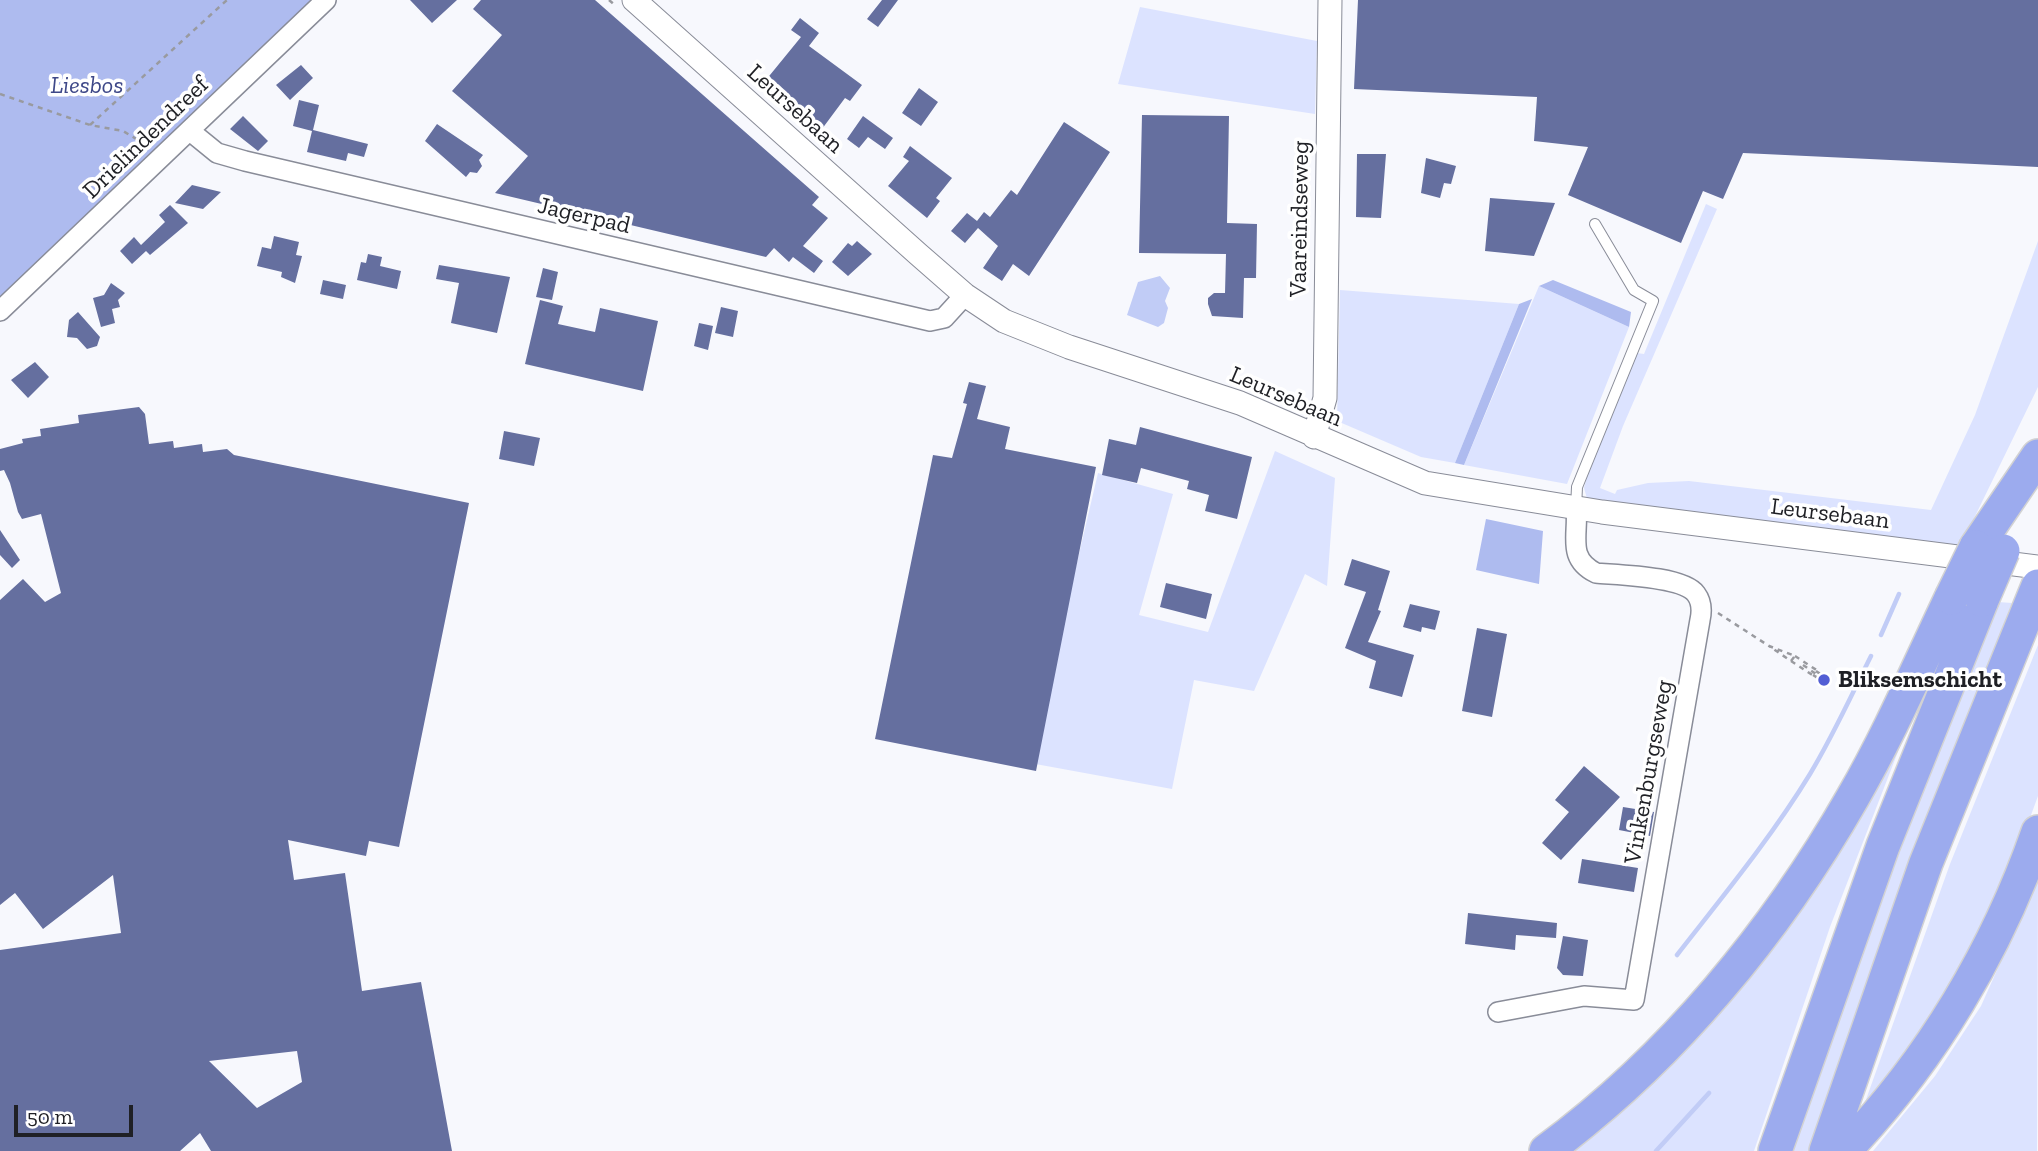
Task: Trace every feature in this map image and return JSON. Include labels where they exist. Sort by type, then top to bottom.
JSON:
[{"type":"highway","points":[[1775,1151],[1967,599],[1989,549],[2038,456]]},
{"type":"highway","points":[[1989,549],[2038,467]]},
{"type":"highway","points":[[1826,1151],[1926,863],[2034,596]]},
{"type":"highway","points":[[1546,1151],[1612,1096],[1661,1049],[1707,1000],[1783,907],[1825,844],[1967,599]]},
{"type":"highway","points":[[1844,1151],[1891,1098],[1946,1024],[2004,914],[2038,832]]},
{"type":"street","name":"Drielindendreef","points":[[0,312],[326,0]]},
{"type":"street","name":"Vaareindseweg","points":[[1314,437],[1325,398],[1330,0]]},
{"type":"street","name":"Leursebaan","points":[[627,5],[965,295],[1003,321],[1069,347],[1240,403],[1425,483],[1576,508],[2038,567]]},
{"type":"street","name":"Jagerpad","points":[[190,131],[217,153],[245,161],[930,321],[944,318],[965,295]]},
{"type":"street","points":[[1576,508],[1578,525],[1574,547],[1584,567],[1596,573],[1683,584],[1696,594],[1700,602]]},
{"type":"street","name":"Vinkenburgseweg","points":[[1498,1013],[1584,996],[1634,1000],[1700,620],[1700,602]]},
{"type":"lane","points":[[1576,508],[1577,487],[1653,301],[1634,290],[1594,224]]},
{"type":"path","points":[[90,125],[227,0]]},
{"type":"path","points":[[609,0],[627,5]]},
{"type":"path","points":[[0,94],[90,125],[123,131],[148,146]]},
{"type":"path","points":[[1700,602],[1791,661],[1816,674]]},
{"type":"path","points":[[1769,646],[1795,656],[1816,674]]},
{"type":"path","points":[[1791,661],[1795,656]]},
{"type":"path","points":[[1816,674],[1803,665],[1824,680]]},
{"type":"shaded area","points":[[1140,7],[1317,41],[1315,114],[1118,84]]},
{"type":"shaded area","points":[[1706,204],[1717,209],[1623,426],[1600,488],[1615,494],[1617,490],[1648,483],[1689,481],[1931,510],[1975,415],[2038,241],[2038,387],[1961,545],[1588,502],[1584,488],[1587,477],[1637,353],[1644,354]]},
{"type":"shaded area","points":[[1160,276],[1170,288],[1165,301],[1168,308],[1164,323],[1158,327],[1127,315],[1138,282]]},
{"type":"shaded area","points":[[1539,286],[1629,327],[1567,484],[1464,465]]},
{"type":"shaded area","points":[[1340,290],[1519,304],[1455,463],[1421,457],[1337,421]]},
{"type":"shaded area","points":[[1275,451],[1335,478],[1327,586],[1305,574],[1254,691],[1194,680],[1172,789],[1030,763],[1098,473],[1173,494],[1139,615],[1208,632]]},
{"type":"shaded area","points":[[1998,602],[2012,603],[1956,746],[1809,1151],[1793,1151],[1898,856]]},
{"type":"shaded area","points":[[2038,645],[2038,796],[2027,826],[1984,929],[1911,1047],[1863,1108],[1950,864]]},
{"type":"shaded area","points":[[1920,695],[1830,927],[1754,1151],[1566,1151],[1619,1106]]},
{"type":"shaded area","points":[[2038,878],[2037,1151],[1873,1151],[1935,1076],[1981,1006]]},
{"type":"green space","name":"Liesbos","points":[[0,0],[312,0],[0,302]]},
{"type":"green space","points":[[1553,280],[1631,312],[1629,327],[1539,286]]},
{"type":"green space","points":[[1532,299],[1464,465],[1455,463],[1519,304]]},
{"type":"green space","points":[[1486,519],[1543,531],[1539,584],[1476,570]]},
{"type":"building","points":[[410,0],[457,0],[432,23]]},
{"type":"building","points":[[481,0],[595,0],[819,197],[812,205],[828,218],[803,246],[823,261],[814,273],[793,257],[789,262],[774,248],[766,257],[495,193],[528,156],[452,91],[502,35],[473,9]]},
{"type":"building","points":[[882,0],[898,0],[878,27],[867,19]]},
{"type":"building","points":[[1358,0],[2038,0],[2038,167],[1743,153],[1723,199],[1703,191],[1681,243],[1568,195],[1588,147],[1534,141],[1537,97],[1354,89]]},
{"type":"building","points":[[800,18],[819,33],[809,46],[862,85],[850,101],[845,98],[819,133],[761,86],[801,37],[791,30]]},
{"type":"building","points":[[301,65],[313,78],[290,100],[276,85]]},
{"type":"building","points":[[919,88],[938,102],[921,126],[902,113]]},
{"type":"building","points":[[299,100],[319,105],[313,130],[368,144],[364,157],[348,153],[346,161],[307,152],[312,131],[293,126]]},
{"type":"building","points":[[1142,115],[1229,116],[1227,223],[1257,224],[1256,278],[1244,278],[1243,318],[1212,316],[1208,304],[1208,298],[1214,293],[1225,293],[1226,254],[1139,253]]},
{"type":"building","points":[[243,116],[268,141],[258,151],[230,129]]},
{"type":"building","points":[[863,116],[893,138],[885,149],[868,137],[859,148],[847,139]]},
{"type":"building","points":[[1064,122],[1110,152],[1029,276],[1013,264],[1002,281],[983,268],[998,246],[978,228],[965,243],[951,231],[967,213],[977,221],[984,212],[990,217],[1011,190],[1017,195]]},
{"type":"building","points":[[437,124],[483,155],[479,160],[482,166],[477,173],[470,172],[466,177],[425,141]]},
{"type":"building","points":[[910,146],[952,178],[936,198],[940,201],[927,218],[888,186],[909,161],[903,157]]},
{"type":"building","points":[[1357,154],[1386,154],[1381,218],[1356,217]]},
{"type":"building","points":[[1426,158],[1456,166],[1451,184],[1444,183],[1440,198],[1421,193]]},
{"type":"building","points":[[192,185],[221,192],[203,209],[175,203]]},
{"type":"building","points":[[1490,198],[1555,203],[1534,256],[1485,251]]},
{"type":"building","points":[[170,205],[188,223],[150,255],[146,251],[132,264],[120,251],[134,237],[141,245],[165,222],[159,215]]},
{"type":"building","points":[[274,236],[299,242],[296,255],[302,256],[295,283],[281,277],[282,272],[257,266],[262,247],[271,249]]},
{"type":"building","points":[[857,241],[872,254],[848,276],[832,262],[848,243],[852,246]]},
{"type":"building","points":[[368,254],[382,257],[380,266],[401,271],[397,289],[357,280],[361,262],[366,263]]},
{"type":"building","points":[[439,265],[510,277],[497,333],[451,323],[459,283],[436,279]]},
{"type":"building","points":[[543,268],[558,272],[552,300],[536,297]]},
{"type":"building","points":[[323,280],[346,285],[343,299],[320,294]]},
{"type":"building","points":[[111,283],[125,293],[118,300],[120,307],[112,309],[115,323],[101,327],[93,298],[104,295]]},
{"type":"building","points":[[540,300],[563,306],[558,324],[595,332],[600,308],[658,321],[643,391],[525,364]]},
{"type":"building","points":[[721,307],[738,311],[733,337],[715,333]]},
{"type":"building","points":[[78,312],[100,337],[97,346],[87,349],[77,338],[67,337],[69,320]]},
{"type":"building","points":[[699,323],[713,326],[708,350],[694,346]]},
{"type":"building","points":[[35,362],[49,377],[28,398],[11,380]]},
{"type":"building","points":[[969,382],[986,386],[977,419],[1010,427],[1005,449],[1096,467],[1036,771],[875,739],[933,455],[952,458],[967,404],[963,403]]},
{"type":"building","points":[[139,407],[145,414],[149,444],[173,441],[174,448],[202,444],[203,452],[227,449],[234,455],[469,503],[399,847],[369,841],[366,856],[288,840],[294,880],[345,873],[362,991],[421,982],[452,1151],[211,1151],[200,1133],[180,1151],[0,1151],[0,950],[121,933],[113,875],[43,929],[15,893],[0,905],[0,600],[23,579],[45,602],[61,593],[41,514],[22,519],[10,483],[4,470],[0,471],[0,449],[23,443],[22,439],[41,436],[40,429],[79,423],[78,415]],"holes":[[[297,1051],[302,1082],[257,1108],[209,1061]]]},
{"type":"building","points":[[1140,427],[1252,457],[1237,519],[1205,511],[1209,495],[1187,489],[1189,481],[1141,468],[1137,483],[1102,475],[1109,439],[1136,445]]},
{"type":"building","points":[[504,431],[540,438],[534,466],[499,459]]},
{"type":"building","points":[[0,530],[20,560],[12,568],[0,555]]},
{"type":"building","points":[[1352,559],[1390,571],[1378,610],[1381,611],[1368,642],[1414,655],[1402,697],[1369,688],[1376,661],[1345,648],[1366,592],[1344,585]]},
{"type":"building","points":[[1166,583],[1212,594],[1206,619],[1160,607]]},
{"type":"building","points":[[1410,604],[1440,611],[1435,630],[1422,627],[1421,632],[1403,627]]},
{"type":"building","points":[[1477,628],[1507,634],[1492,717],[1462,711]]},
{"type":"building","points":[[1584,766],[1620,797],[1561,860],[1542,843],[1569,812],[1555,800]]},
{"type":"building","points":[[1623,807],[1654,812],[1650,836],[1619,830]]},
{"type":"building","points":[[1582,859],[1638,868],[1634,892],[1578,883]]},
{"type":"building","points":[[1468,913],[1557,923],[1556,938],[1516,935],[1515,950],[1465,944]]},
{"type":"building","points":[[1563,936],[1588,940],[1583,976],[1563,975],[1557,968]]},
{"type":"waterway","points":[[1881,635],[1899,594]]},
{"type":"waterway","points":[[1677,955],[1795,798],[1826,745],[1871,656]]},
{"type":"waterway","points":[[1656,1151],[1709,1093]]},
{"type":"place","name":"Bliksemschicht","points":[[1824,680]]}]
